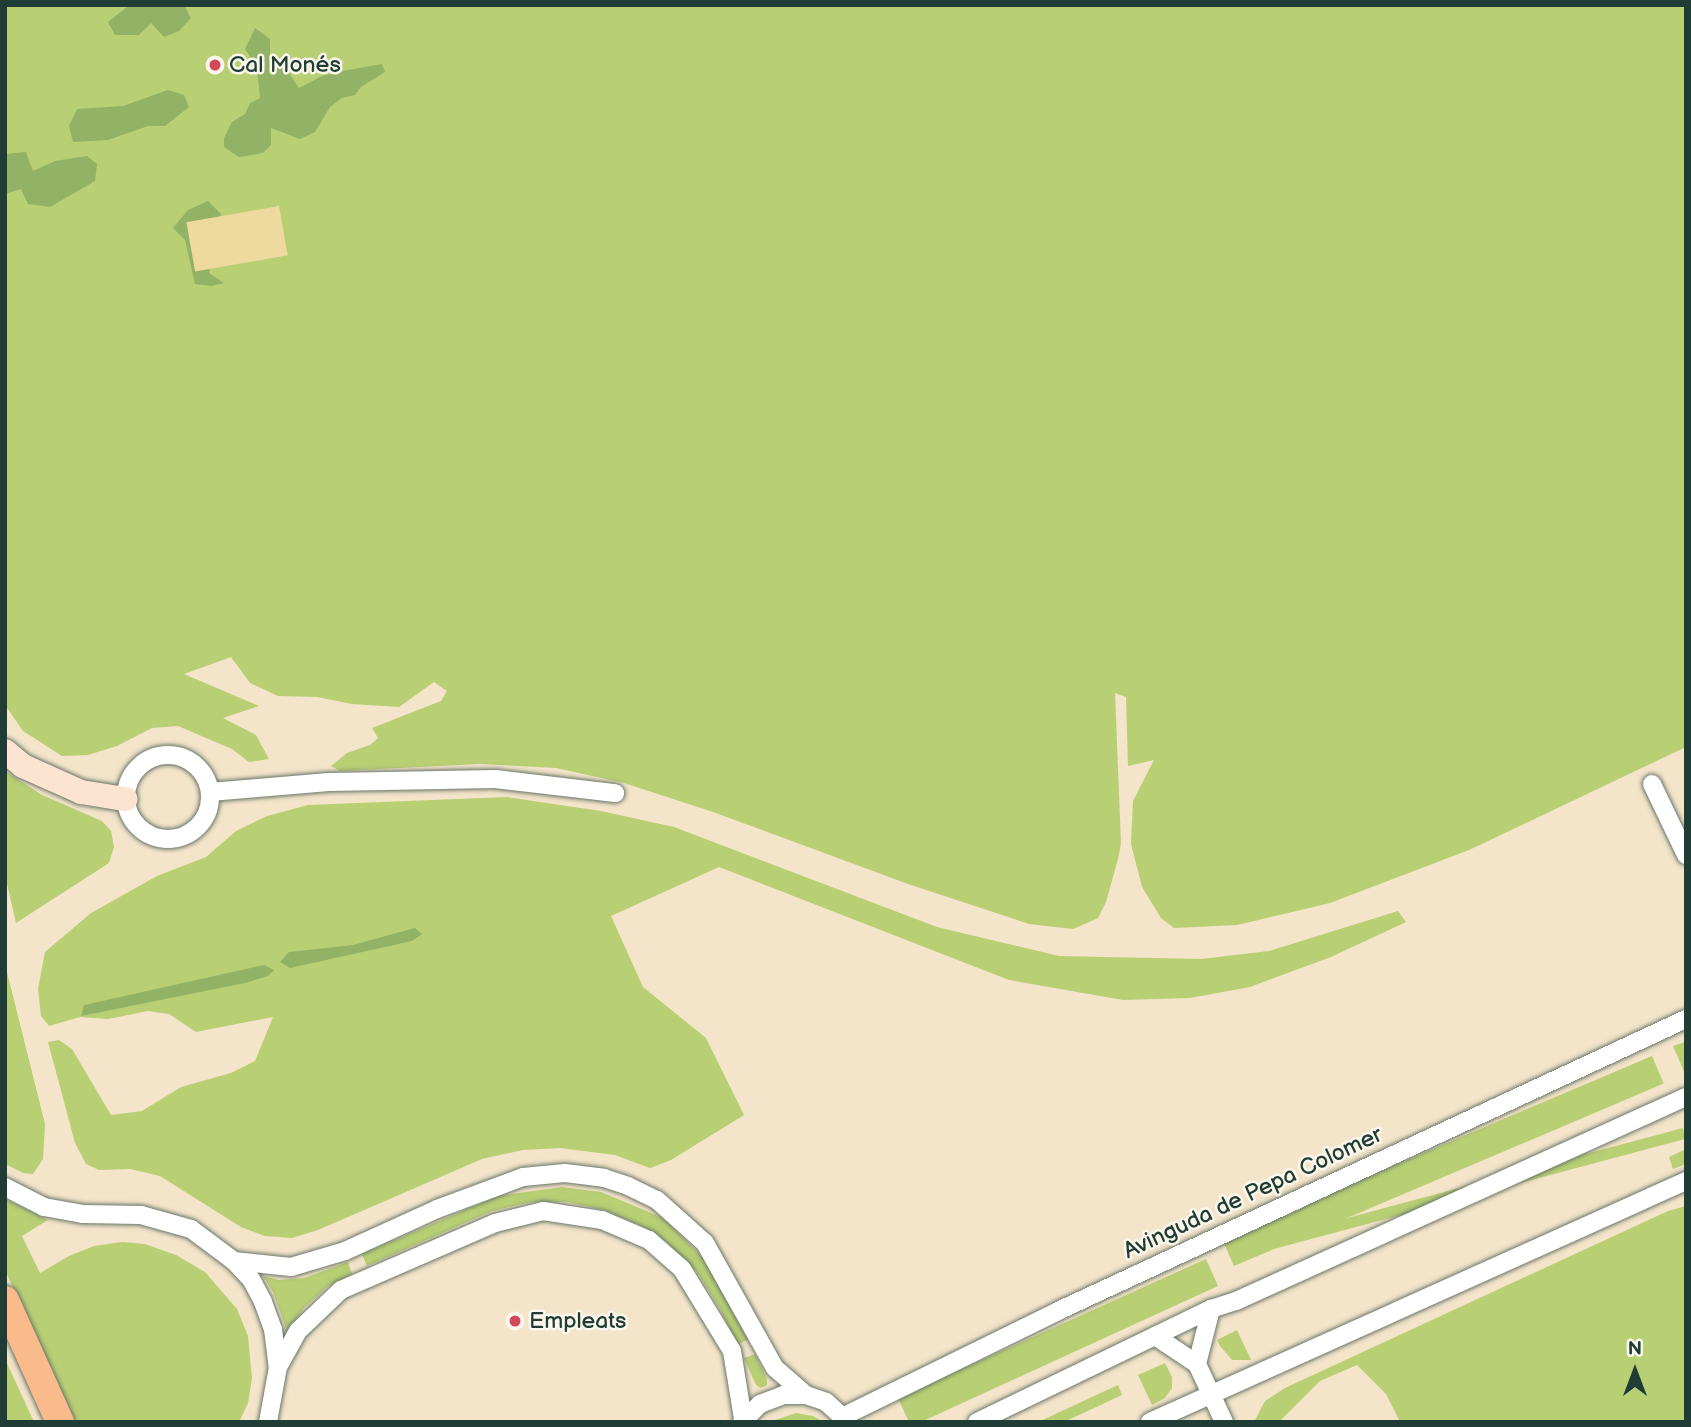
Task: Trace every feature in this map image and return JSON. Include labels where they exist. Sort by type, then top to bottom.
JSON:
[{"type":"main road","points":[[5,1300],[60,1422]]},
{"type":"street","points":[[5,751],[23,766],[81,792],[125,799]]},
{"type":"street","points":[[165,755],[187,759],[199,768],[210,792],[205,819],[185,836],[172,839],[152,836],[141,830],[131,819],[125,799],[133,773],[151,758],[165,755]]},
{"type":"street","points":[[210,792],[329,782],[495,779],[615,793]]},
{"type":"street","points":[[1652,784],[1686,855]]},
{"type":"street","name":"Avinguda de Pepa Colomer","points":[[846,1419],[1108,1287],[1686,1020]]},
{"type":"street","points":[[976,1422],[1211,1309],[1236,1301],[1686,1097]]},
{"type":"street","points":[[234,1261],[290,1267],[302,1264],[345,1251],[437,1209],[523,1177],[565,1173],[604,1178],[657,1200],[705,1243],[775,1368],[806,1395]]},
{"type":"street","points":[[1150,1422],[1686,1181]]},
{"type":"street","points":[[5,1187],[44,1207],[82,1214],[141,1215],[191,1228],[234,1261],[251,1279],[264,1302],[273,1329],[278,1367],[268,1422]]},
{"type":"street","points":[[278,1367],[298,1331],[341,1290],[495,1223],[543,1211],[602,1220],[649,1240],[682,1269],[732,1351],[742,1421]]},
{"type":"street","points":[[1197,1364],[1211,1309]]},
{"type":"street","points":[[1155,1336],[1197,1364],[1224,1422]]},
{"type":"street","points":[[742,1421],[760,1404],[783,1395],[806,1395],[826,1402],[846,1419]]},
{"type":"green space","points":[[7,5],[1686,5],[1686,747],[1469,850],[1330,903],[1237,925],[1174,928],[1161,918],[1142,887],[1131,844],[1133,801],[1154,760],[1128,766],[1126,697],[1115,693],[1121,843],[1106,902],[1098,918],[1073,929],[1029,924],[908,884],[713,812],[624,783],[556,768],[479,764],[340,771],[331,766],[347,753],[370,745],[378,738],[372,728],[441,701],[447,691],[434,682],[399,707],[352,704],[317,697],[278,696],[250,683],[231,657],[184,674],[259,706],[223,718],[256,735],[269,759],[249,762],[232,749],[178,726],[152,728],[117,746],[88,755],[62,756],[23,731],[5,705]]},
{"type":"green space","points":[[184,5],[191,18],[179,31],[164,37],[151,23],[139,35],[115,35],[108,22],[127,7]]},
{"type":"green space","points":[[255,28],[270,39],[270,60],[289,73],[299,88],[322,76],[348,70],[382,64],[385,72],[361,87],[355,95],[342,98],[330,107],[315,132],[300,139],[271,128],[271,145],[263,153],[239,157],[224,147],[224,138],[232,122],[245,114],[250,103],[260,98],[257,67],[245,49]]},
{"type":"green space","points":[[168,90],[184,95],[189,107],[165,126],[148,126],[108,140],[73,142],[69,126],[77,109],[123,106]]},
{"type":"green space","points":[[26,152],[33,171],[55,161],[87,156],[97,164],[95,181],[50,207],[28,204],[21,189],[5,194],[5,154]]},
{"type":"green space","points":[[208,201],[221,214],[209,273],[224,283],[212,286],[195,284],[185,240],[173,228],[188,210]]},
{"type":"green space","points":[[5,771],[42,795],[102,821],[111,831],[114,847],[109,863],[16,923],[5,875]]},
{"type":"green space","points":[[507,797],[601,811],[674,827],[937,927],[1059,956],[1201,959],[1269,951],[1398,911],[1406,922],[1331,957],[1250,987],[1190,998],[1123,1000],[1009,980],[719,867],[611,916],[643,987],[706,1038],[744,1115],[671,1160],[650,1168],[615,1155],[560,1148],[523,1150],[482,1159],[318,1230],[292,1238],[265,1236],[241,1227],[160,1176],[130,1169],[99,1170],[86,1164],[75,1143],[48,1042],[59,1040],[72,1049],[111,1115],[142,1111],[181,1087],[231,1073],[255,1061],[273,1017],[196,1032],[169,1014],[148,1011],[108,1019],[80,1017],[49,1026],[41,1016],[38,989],[45,952],[91,913],[157,876],[206,857],[236,831],[267,816],[308,805]]},
{"type":"green space","points":[[415,928],[422,934],[412,941],[290,968],[280,962],[289,952],[353,945]]},
{"type":"green space","points":[[5,964],[45,1124],[43,1159],[33,1174],[23,1173],[5,1164]]},
{"type":"green space","points":[[264,965],[274,970],[268,976],[245,983],[81,1016],[84,1005]]},
{"type":"green space","points":[[1685,1042],[1686,1045],[1685,1074],[1673,1046]]},
{"type":"green space","points":[[1652,1056],[1664,1084],[1234,1266],[1222,1238]]},
{"type":"green space","points":[[1683,1128],[1686,1139],[1237,1259],[1234,1248]]},
{"type":"green space","points":[[1686,1149],[1686,1164],[1673,1169],[1669,1157]]},
{"type":"green space","points":[[562,1187],[601,1192],[663,1218],[705,1260],[749,1339],[737,1345],[719,1307],[697,1272],[667,1243],[644,1227],[604,1210],[568,1202],[531,1202],[492,1211],[367,1266],[362,1254],[498,1196]]},
{"type":"green space","points":[[5,1199],[48,1220],[22,1236],[40,1273],[69,1256],[94,1246],[122,1242],[145,1244],[176,1255],[205,1272],[237,1309],[248,1336],[252,1378],[248,1403],[239,1422],[74,1422],[5,1270]]},
{"type":"green space","points":[[1686,1206],[1686,1422],[1400,1422],[1386,1394],[1357,1365],[1320,1381],[1279,1422],[1254,1422],[1265,1401],[1285,1388],[1668,1211]]},
{"type":"green space","points":[[1206,1259],[1218,1286],[921,1422],[909,1422],[898,1398]]},
{"type":"green space","points":[[348,1262],[352,1274],[328,1286],[304,1308],[287,1331],[273,1292],[263,1276],[279,1280],[304,1278]]},
{"type":"green space","points":[[1237,1330],[1251,1360],[1232,1360],[1217,1340]]},
{"type":"green space","points":[[755,1354],[767,1379],[767,1385],[761,1388],[756,1385],[744,1358]]},
{"type":"green space","points":[[5,1359],[34,1422],[5,1422]]},
{"type":"green space","points":[[1165,1363],[1172,1377],[1172,1388],[1165,1398],[1152,1405],[1138,1375]]},
{"type":"green space","points":[[1118,1385],[1122,1395],[1064,1422],[1038,1422]]},
{"type":"green space","points":[[796,1413],[813,1416],[824,1422],[769,1422]]},
{"type":"sand","points":[[279,206],[288,255],[195,272],[186,222]]},
{"type":"place","name":"Cal Monés","points":[[215,65]]},
{"type":"place","name":"Empleats","points":[[515,1321]]}]
